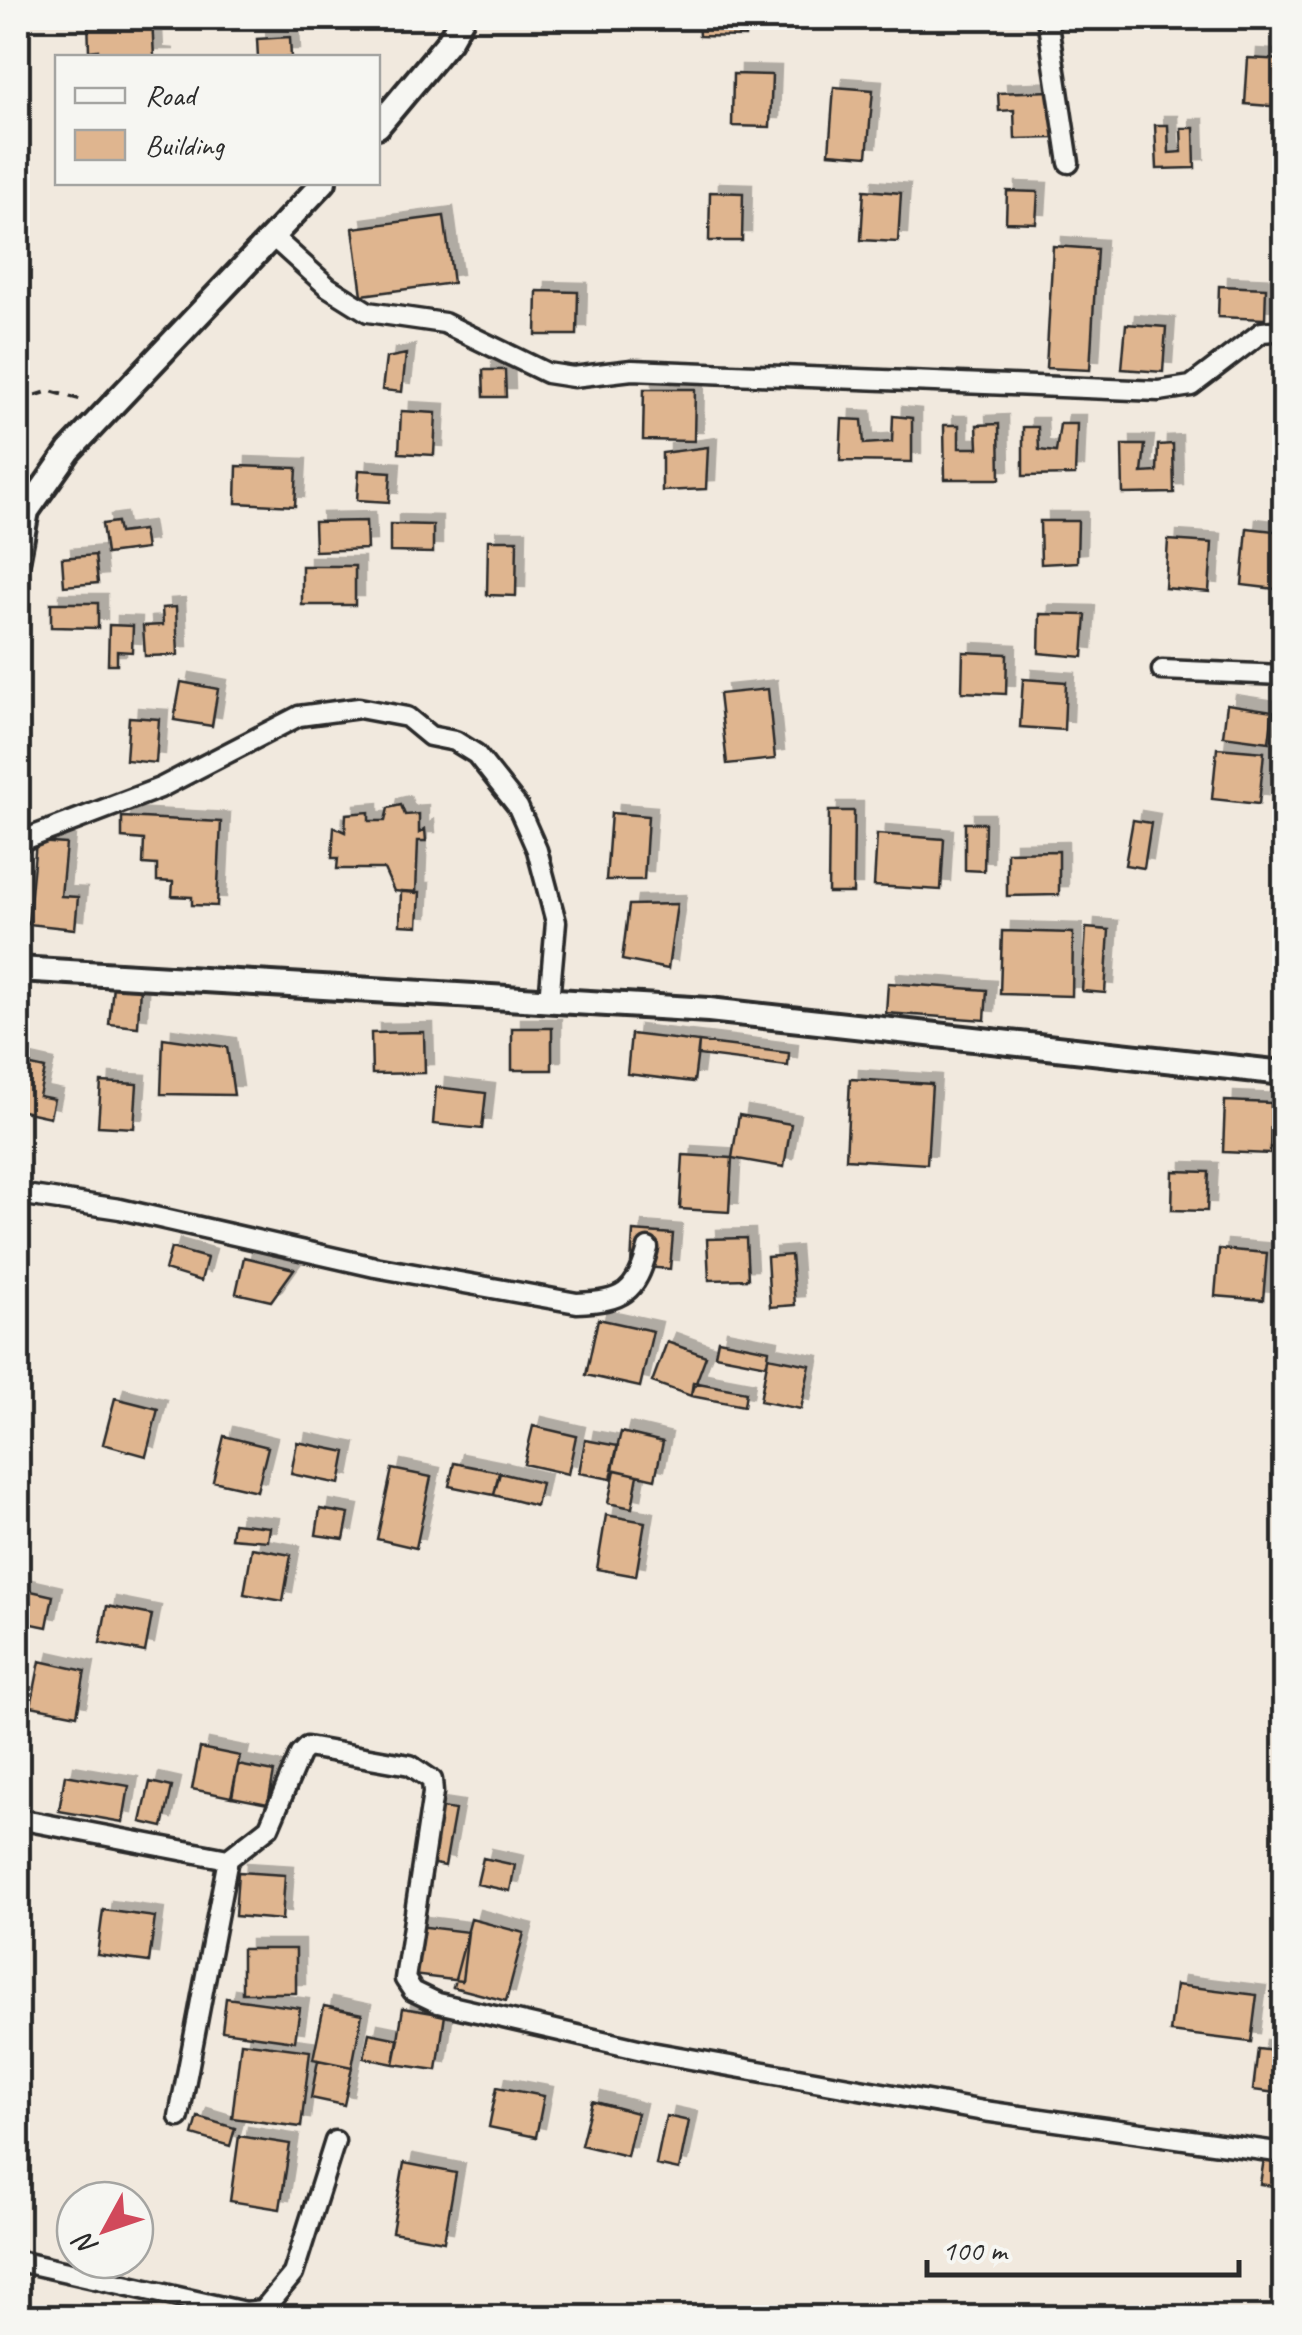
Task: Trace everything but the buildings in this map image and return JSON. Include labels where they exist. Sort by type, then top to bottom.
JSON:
[{"type":"street","points":[[380,124],[449,41],[462,18]]},
{"type":"street","points":[[1047,18],[1069,163]]},
{"type":"street","points":[[18,558],[24,521],[38,490],[110,407],[321,185]]},
{"type":"street","points":[[274,238],[328,287],[368,312],[444,323],[516,360],[573,377],[632,370],[1159,391],[1190,386],[1262,332],[1284,330]]},
{"type":"street","points":[[1162,670],[1284,675]]},
{"type":"street","points":[[18,842],[160,788],[300,716],[358,708],[407,717],[430,736],[455,741],[476,754],[518,807],[538,850],[556,922],[549,1001]]},
{"type":"street","points":[[18,968],[709,1010],[1284,1074]]},
{"type":"street","points":[[18,1194],[120,1209],[374,1267],[578,1303],[610,1302],[627,1293],[642,1270],[648,1248]]},
{"type":"street","points":[[179,2117],[228,1859],[269,1826],[300,1754],[307,1747],[410,1765],[432,1780],[434,1793],[405,1979],[413,1991],[438,2003],[651,2052],[984,2112],[1284,2153]]},
{"type":"street","points":[[18,1820],[228,1859]]},
{"type":"street","points":[[18,2261],[245,2312],[263,2310],[293,2274],[335,2142]]},
{"type":"path","points":[[18,401],[50,392],[110,407]]}]
